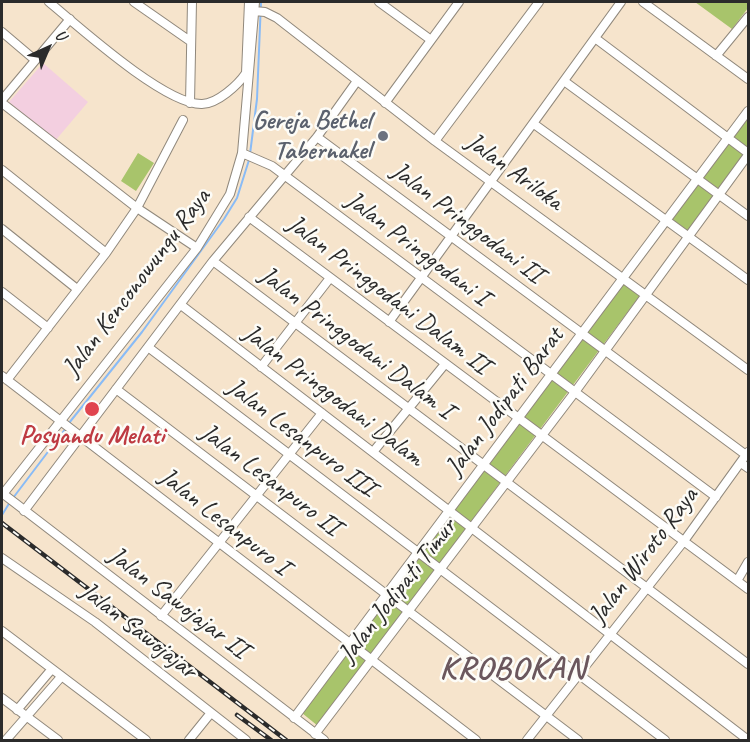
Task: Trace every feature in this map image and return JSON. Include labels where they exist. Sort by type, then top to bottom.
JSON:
[{"type":"street","points":[[50,2],[126,67],[190,103],[204,104],[218,98],[246,73],[249,2]]},
{"type":"street","points":[[134,2],[190,41]]},
{"type":"street","points":[[190,103],[192,2]]},
{"type":"street","name":"Jalan Kenconowungu Raya","points":[[4,495],[196,248],[230,194],[244,153],[259,11],[255,2]]},
{"type":"street","points":[[379,2],[431,40]]},
{"type":"street","points":[[385,103],[457,5],[446,2]]},
{"type":"street","points":[[435,141],[539,2]]},
{"type":"street","points":[[388,322],[422,280],[490,180],[534,124],[621,2]]},
{"type":"street","points":[[643,2],[748,80]]},
{"type":"street","name":"Jalan Ariloka","points":[[259,11],[326,55],[435,141],[748,370]]},
{"type":"street","points":[[716,56],[748,17]]},
{"type":"street","points":[[70,19],[2,101],[137,208],[196,248]]},
{"type":"street","points":[[2,32],[35,60]]},
{"type":"street","points":[[594,38],[748,154]]},
{"type":"street","points":[[24,511],[213,261],[317,136],[357,81]]},
{"type":"street","points":[[564,81],[748,216]]},
{"type":"street","name":"Jalan Jodipati Barat","points":[[294,717],[350,646],[748,111]]},
{"type":"street","points":[[4,378],[48,327],[106,253],[137,208],[183,120]]},
{"type":"street","points":[[534,124],[748,280]]},
{"type":"street","name":"Jalan Pringgodani II","points":[[317,136],[592,344],[748,454]]},
{"type":"street","name":"Jalan Pringgodani I","points":[[244,153],[284,176],[716,497]]},
{"type":"street","name":"Jalan Jodipati Timur","points":[[315,734],[472,529],[505,481],[575,392],[748,154]]},
{"type":"street","points":[[2,170],[106,253]]},
{"type":"street","name":"Jalan Pringgodani Dalam II","points":[[249,217],[748,589]]},
{"type":"street","points":[[2,229],[77,289]]},
{"type":"street","name":"Jalan Pringgodani Dalam I","points":[[213,261],[406,409],[648,587],[748,664]]},
{"type":"street","points":[[261,367],[330,278]]},
{"type":"street","points":[[2,292],[48,327]]},
{"type":"street","name":"Jalan Pringgodani Dalam","points":[[181,305],[748,741]]},
{"type":"street","name":"Jalan Lesanpuro III","points":[[148,347],[665,741]]},
{"type":"street","points":[[373,452],[445,364]]},
{"type":"street","name":"Jalan Lesanpuro I","points":[[4,378],[218,545],[476,741]]},
{"type":"street","name":"Jalan Lesanpuro II","points":[[117,389],[578,741]]},
{"type":"street","points":[[161,616],[322,412]]},
{"type":"street","name":"Jalan Wiroto Raya","points":[[527,741],[684,541],[748,454]]},
{"type":"street","points":[[741,463],[748,468]]},
{"type":"street","name":"Jalan Sawojajar II","points":[[4,495],[324,741]]},
{"type":"street","name":"Jalan Sawojajar","points":[[2,558],[95,622],[246,741]]},
{"type":"street","points":[[737,580],[748,562]]},
{"type":"street","points":[[2,631],[146,741]]},
{"type":"street","points":[[17,710],[51,669]]},
{"type":"street","points":[[6,741],[62,677]]},
{"type":"street","points":[[29,695],[39,703]]},
{"type":"street","points":[[2,698],[58,741]]},
{"type":"street","points":[[189,741],[210,714]]},
{"type":"shaded area","points":[[43,63],[88,102],[55,141],[9,102]]},
{"type":"green space","points":[[695,2],[748,2],[748,8],[732,29]]},
{"type":"green space","points":[[748,116],[748,150],[687,232],[671,220]]},
{"type":"green space","points":[[138,153],[154,163],[136,191],[121,181]]},
{"type":"green space","points":[[625,281],[641,294],[318,726],[302,713]]},
{"type":"waterway","points":[[250,154],[257,99],[261,2]]},
{"type":"waterway","points":[[69,423],[142,332],[224,219],[237,198],[249,160]]},
{"type":"waterway","points":[[13,498],[66,428]]},
{"type":"waterway","points":[[2,515],[10,502]]},
{"type":"railway","points":[[2,523],[286,740]]},
{"type":"railway","points":[[237,715],[271,740]]},
{"type":"place","name":"Gereja Bethel Tabernakel","points":[[383,136]]},
{"type":"place","name":"Posyandu Melati","points":[[92,409]]},
{"type":"district","name":"KROBOKAN","points":[[513,670]]}]
